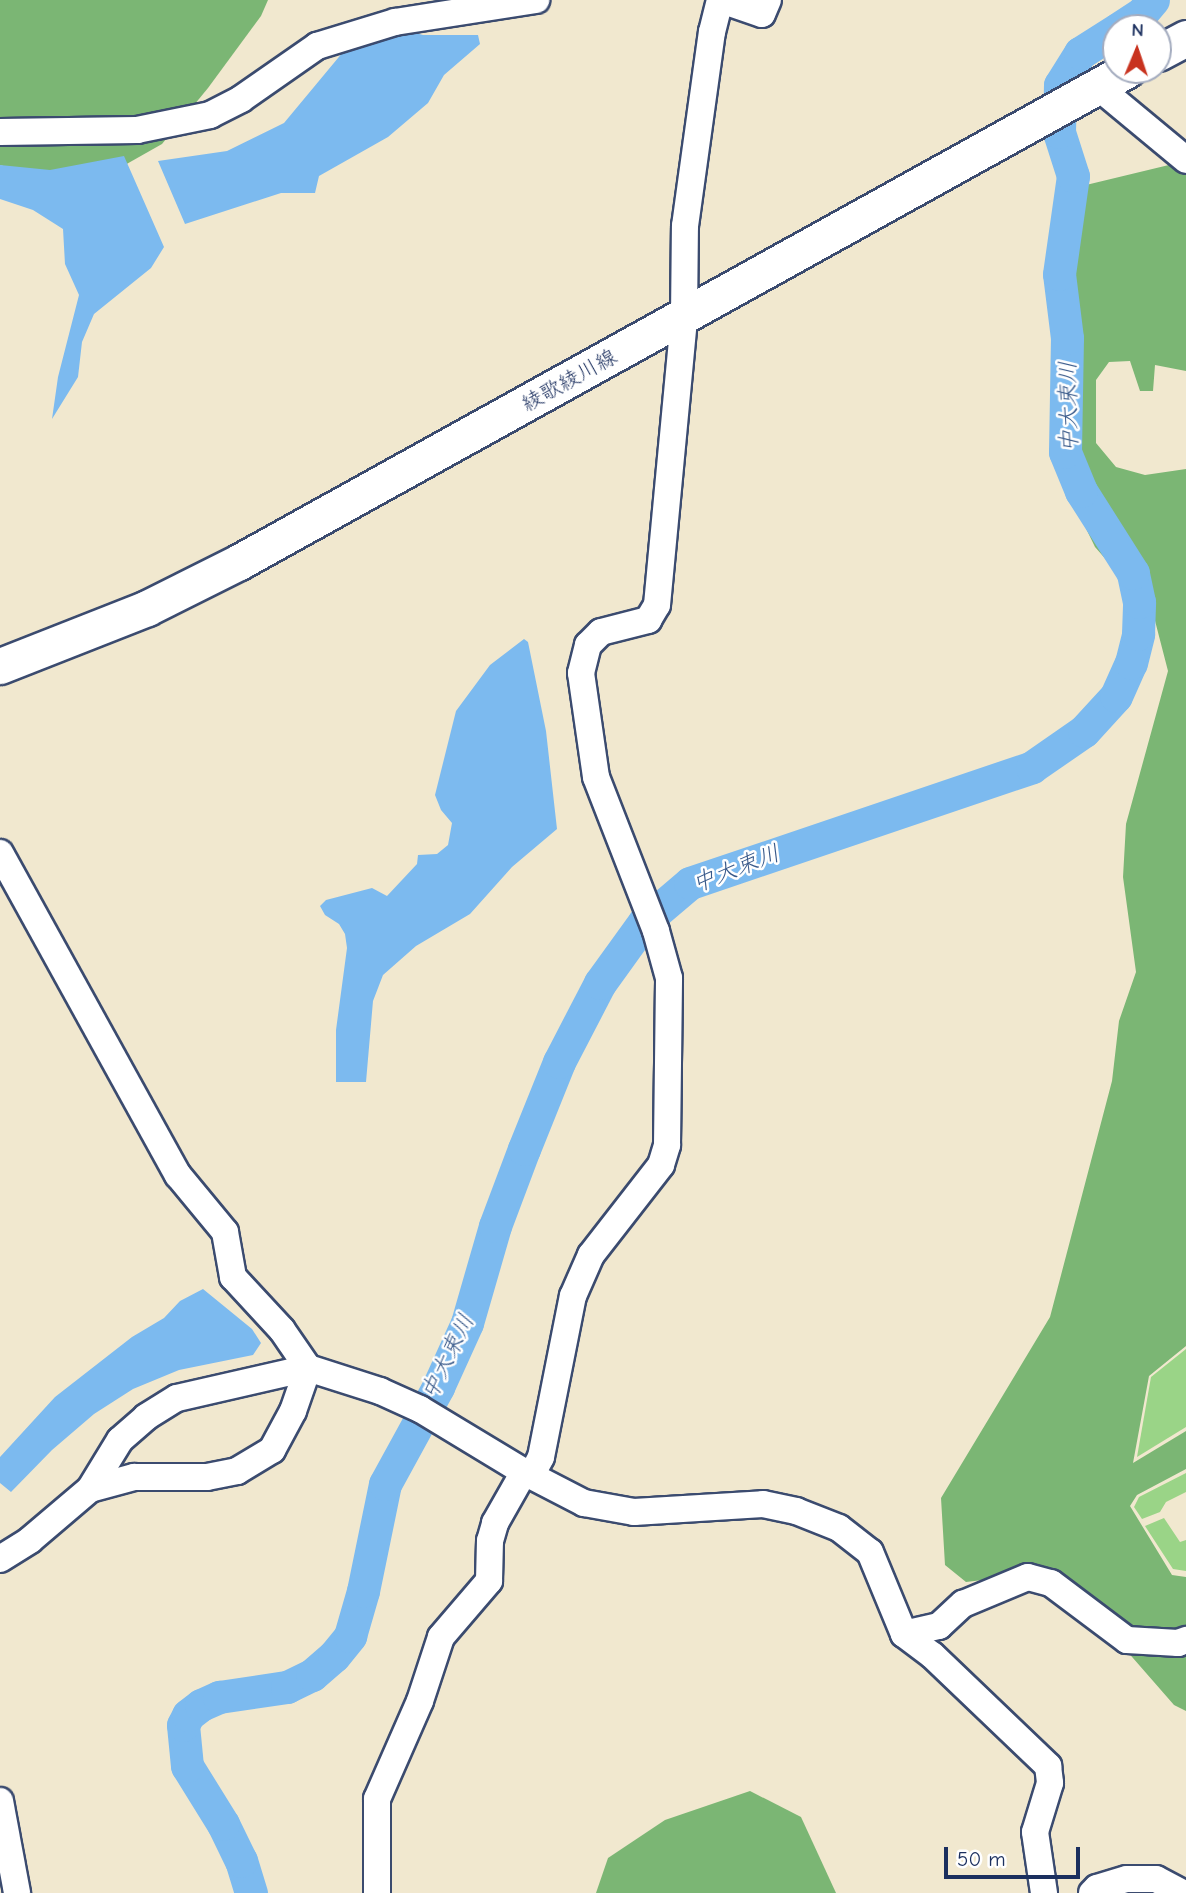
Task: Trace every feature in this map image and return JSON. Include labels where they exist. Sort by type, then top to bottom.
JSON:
[{"type":"main road","name":"綾歌綾川線","points":[[0,666],[147,608],[239,562],[1085,93]]},
{"type":"street","points":[[0,132],[137,130],[210,115],[241,99],[317,46],[395,22],[536,0]]},
{"type":"street","points":[[377,1893],[377,1799],[420,1701],[440,1637],[489,1581],[490,1541],[495,1522],[541,1457],[573,1296],[591,1255],[661,1165],[667,1145],[669,978],[656,931],[596,777],[582,673],[588,645],[601,632],[648,620],[657,605],[684,317],[685,226],[712,32],[720,0],[762,14],[768,0]]},
{"type":"street","points":[[1085,93],[1186,160]]},
{"type":"street","points":[[0,853],[178,1175],[225,1232],[233,1278],[282,1330],[307,1368]]},
{"type":"street","points":[[90,1489],[134,1477],[207,1477],[237,1471],[272,1450],[293,1411],[307,1368]]},
{"type":"street","points":[[0,1559],[30,1540],[90,1489],[120,1440],[146,1417],[177,1398],[307,1368],[380,1391],[429,1415],[527,1474],[584,1503],[634,1512],[763,1504],[796,1511],[839,1528],[870,1552],[904,1634],[932,1655],[1048,1766],[1050,1783],[1035,1832],[1044,1893]]},
{"type":"street","points":[[904,1634],[939,1626],[963,1604],[1028,1577],[1051,1583],[1127,1640],[1178,1643],[1186,1640]]},
{"type":"street","points":[[0,1801],[17,1893]]},
{"type":"street","points":[[1092,1893],[1097,1888],[1127,1879],[1156,1880],[1182,1893]]},
{"type":"green space","points":[[0,0],[268,0],[261,16],[208,88],[162,144],[109,174],[49,180],[0,165]]},
{"type":"green space","points":[[1173,164],[1186,175],[1186,371],[1155,365],[1153,391],[1140,391],[1130,361],[1109,362],[1096,380],[1096,443],[1116,467],[1145,475],[1186,469],[1186,1346],[1149,1376],[1133,1463],[1186,1431],[1186,1469],[1137,1495],[1130,1506],[1172,1575],[1186,1577],[1186,1711],[1174,1705],[1057,1571],[966,1582],[945,1565],[941,1498],[1050,1317],[1112,1081],[1119,1021],[1136,972],[1123,877],[1126,824],[1168,671],[1153,613],[1095,547],[1064,483],[1074,330],[1068,272],[1086,185]]},
{"type":"green space","points":[[1186,1349],[1186,1427],[1137,1457],[1151,1377]]},
{"type":"green space","points":[[1186,1473],[1186,1492],[1166,1502],[1160,1512],[1142,1519],[1134,1507],[1139,1497]]},
{"type":"green space","points":[[1164,1518],[1180,1542],[1186,1540],[1186,1571],[1173,1569],[1145,1526]]},
{"type":"green space","points":[[750,1791],[801,1817],[836,1893],[596,1893],[608,1858],[665,1820]]},
{"type":"water","points":[[400,29],[423,35],[478,35],[480,44],[444,75],[428,103],[388,137],[319,176],[315,193],[281,193],[185,224],[158,161],[227,151],[284,123],[348,46]]},
{"type":"water","points":[[124,156],[164,247],[151,268],[94,314],[82,342],[78,377],[52,419],[58,377],[79,295],[65,264],[63,229],[33,210],[0,199],[0,165],[50,170]]},
{"type":"water","points":[[524,639],[528,642],[546,731],[557,829],[512,867],[470,914],[416,946],[383,975],[373,1001],[366,1082],[336,1082],[336,1030],[347,948],[345,934],[339,924],[325,915],[320,906],[326,900],[372,888],[387,896],[417,864],[418,855],[437,854],[448,845],[452,823],[441,810],[435,795],[456,711],[490,665]]},
{"type":"water","points":[[203,1289],[252,1329],[261,1343],[253,1355],[179,1370],[133,1389],[94,1414],[52,1450],[11,1492],[0,1483],[0,1457],[55,1397],[132,1337],[164,1318],[180,1301]]},
{"type":"waterway","name":"中大束川","points":[[1140,14],[1153,0]]},
{"type":"waterway","name":"中大束川","points":[[251,1893],[241,1861],[223,1824],[187,1766],[183,1725],[188,1715],[201,1705],[219,1697],[287,1687],[312,1675],[334,1656],[350,1636],[363,1591],[385,1484],[438,1387],[467,1323],[495,1226],[559,1062],[600,983],[644,922],[690,883],[1032,767],[1084,731],[1116,696],[1131,663],[1138,634],[1139,602],[1133,573],[1081,491],[1065,452],[1067,338],[1059,274],[1073,176],[1059,132],[1060,85],[1080,53],[1102,39]]}]
